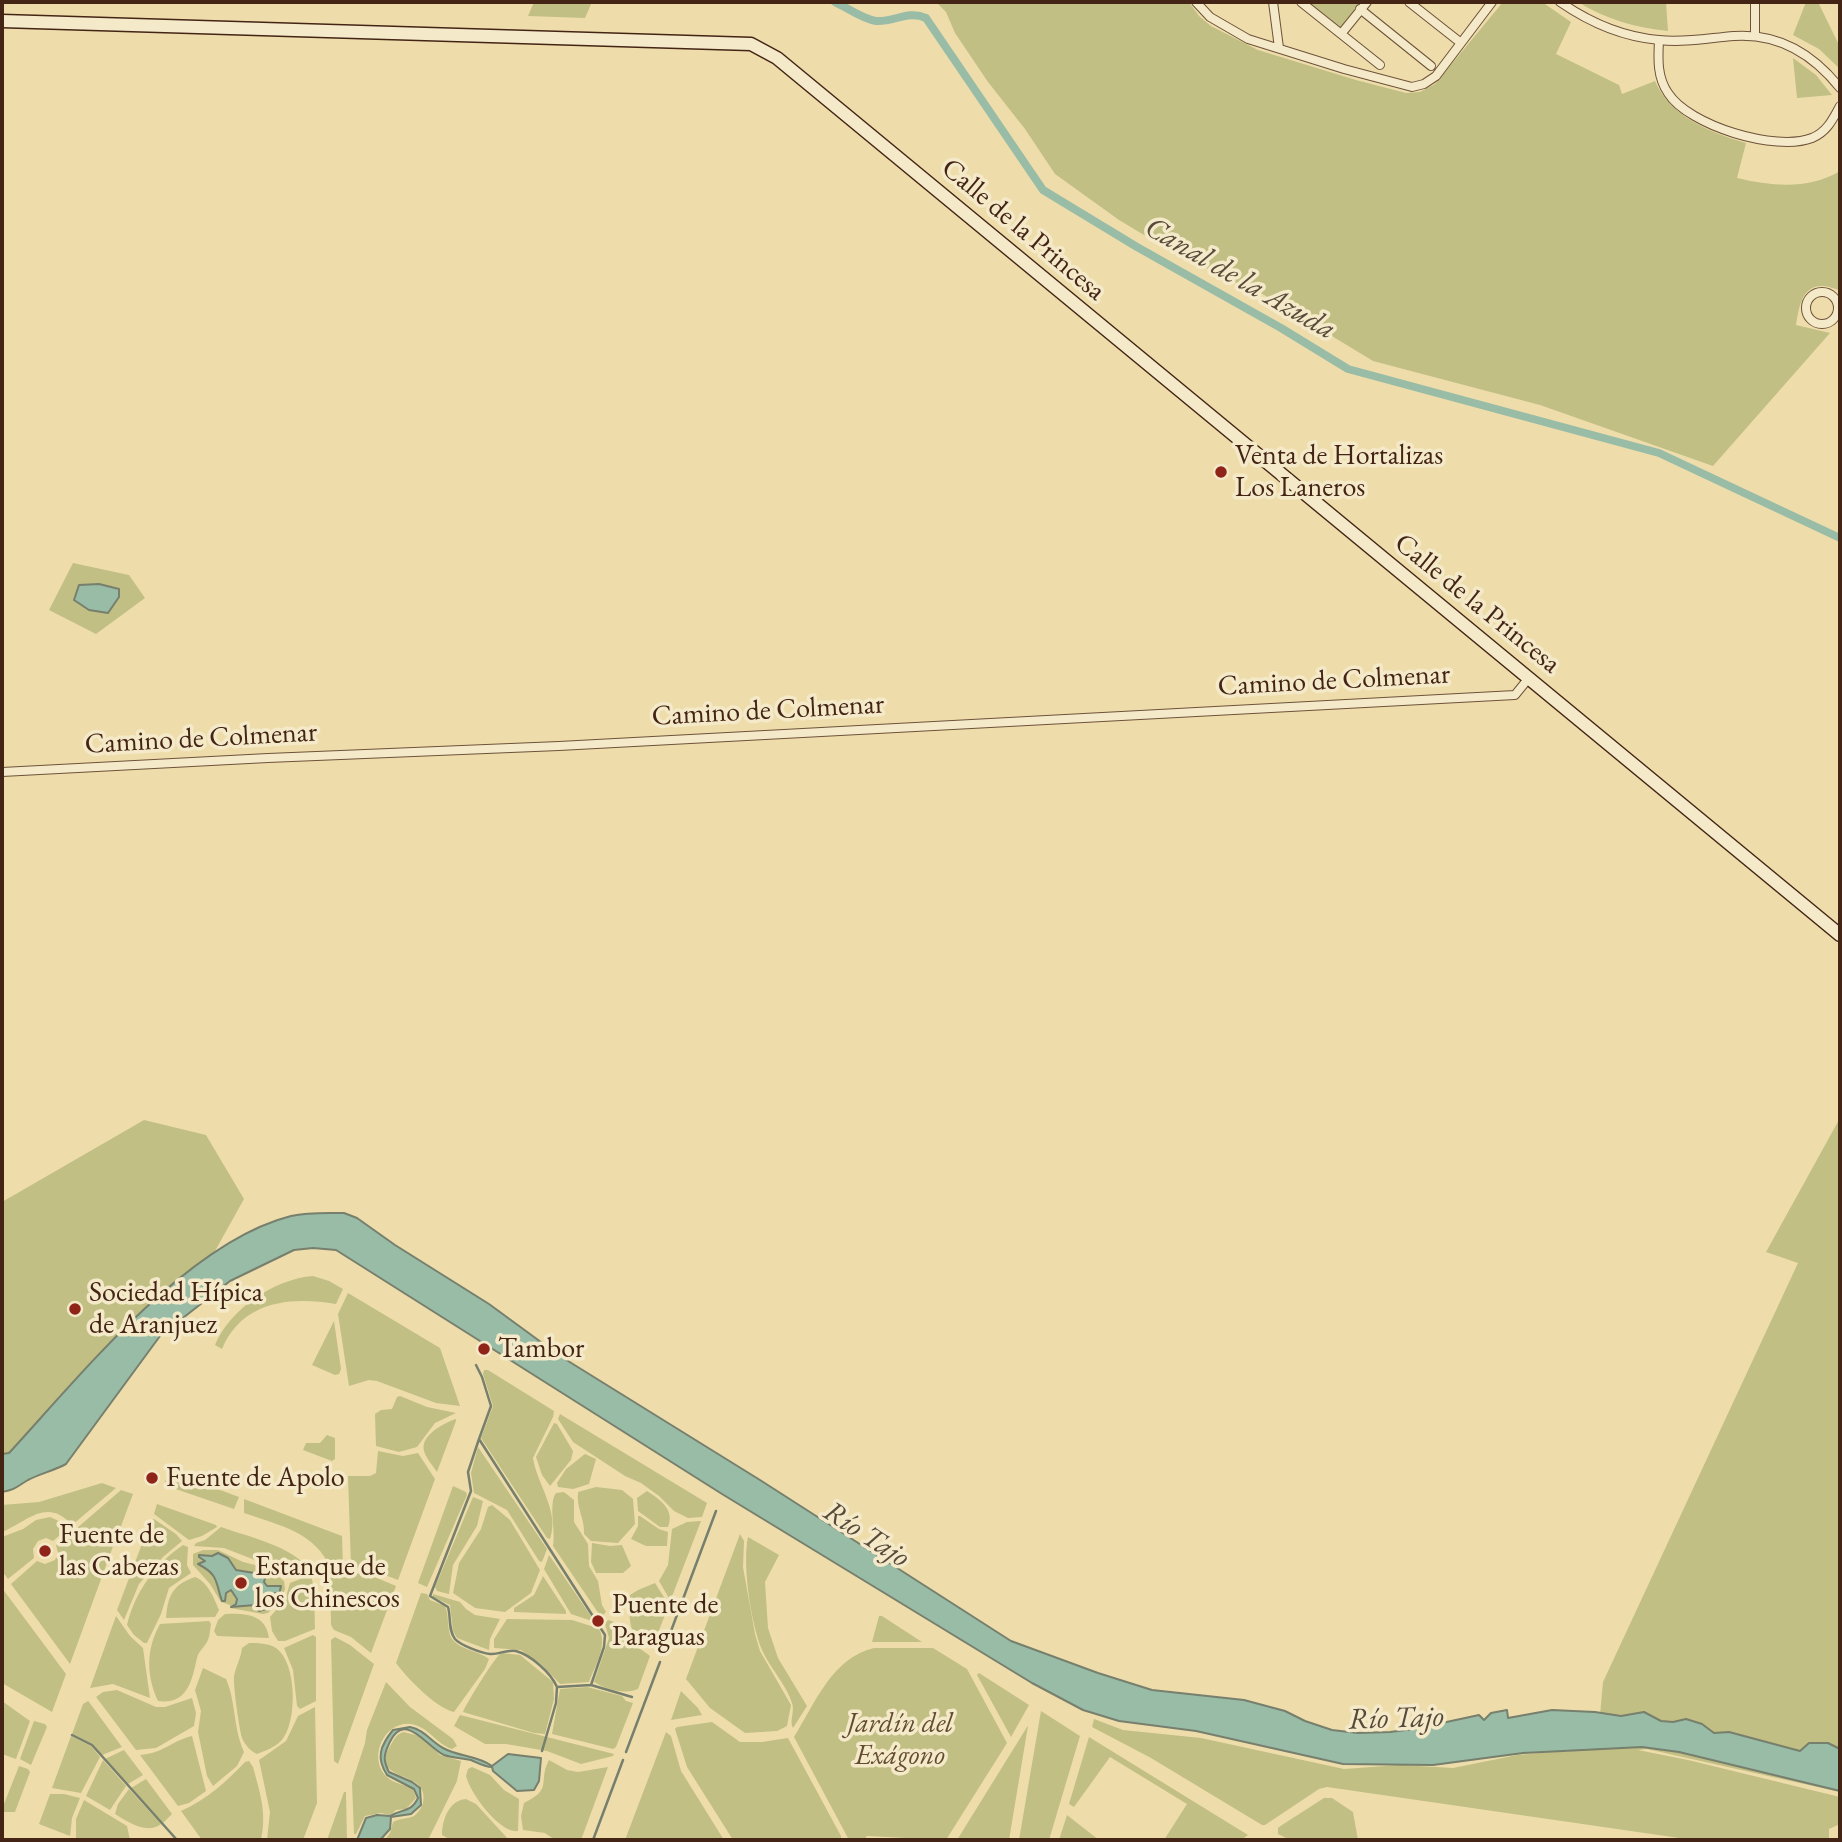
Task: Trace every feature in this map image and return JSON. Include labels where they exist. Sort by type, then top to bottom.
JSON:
[{"type":"street","points":[[1196,2],[1210,17],[1248,39],[1412,87],[1431,80],[1492,2]]},
{"type":"street","points":[[1273,2],[1279,48]]},
{"type":"street","points":[[1301,2],[1380,65]]},
{"type":"street","points":[[1341,34],[1367,2]]},
{"type":"street","points":[[1409,2],[1461,43]]},
{"type":"street","points":[[1560,2],[1585,19],[1622,33],[1659,40],[1755,36],[1784,42],[1808,54],[1825,68],[1840,88]]},
{"type":"street","points":[[1755,2],[1755,36]]},
{"type":"street","points":[[1360,9],[1431,66]]},
{"type":"street","name":"Calle de la Princesa","points":[[2,21],[751,44],[777,58],[798,75],[1840,935]]},
{"type":"street","points":[[1659,40],[1660,76],[1669,95],[1684,109],[1725,129],[1772,141],[1803,141],[1825,131],[1840,106]]},
{"type":"street","points":[[1821,291],[1831,295],[1839,305],[1834,318],[1825,324],[1814,322],[1806,309],[1808,299],[1821,291]]},
{"type":"street","name":"Camino de Colmenar","points":[[2,772],[559,746],[1023,719],[1514,695],[1528,679]]},
{"type":"green space","points":[[534,2],[592,2],[585,18],[528,16]]},
{"type":"green space","points":[[936,2],[1189,2],[1211,26],[1258,50],[1406,93],[1420,92],[1435,84],[1503,2],[1542,2],[1571,22],[1556,54],[1619,85],[1622,94],[1655,81],[1662,94],[1681,114],[1706,128],[1746,143],[1737,178],[1790,185],[1816,181],[1840,171],[1840,290],[1823,286],[1810,289],[1802,299],[1796,325],[1830,333],[1713,466],[1540,405],[1373,361],[1256,290],[1164,247],[1119,220],[1055,174],[1025,129],[988,82],[955,33],[946,12]]},
{"type":"green space","points":[[1306,2],[1361,2],[1340,28]]},
{"type":"green space","points":[[1578,2],[1666,2],[1668,31],[1621,22]]},
{"type":"green space","points":[[1806,2],[1818,2],[1840,47],[1840,69],[1819,49],[1793,35]]},
{"type":"green space","points":[[1793,58],[1816,75],[1832,95],[1797,98]]},
{"type":"green space","points":[[73,563],[129,575],[145,598],[96,634],[49,610]]},
{"type":"green space","points":[[1840,1118],[1840,1792],[1647,1749],[1638,1750],[1840,1797],[1840,1824],[1829,1829],[1829,1840],[1693,1840],[1327,1787],[1319,1789],[1262,1825],[1151,1758],[1092,1727],[1094,1719],[1123,1730],[1201,1738],[1344,1769],[1400,1765],[1453,1768],[1517,1755],[1597,1748],[1603,1682],[1798,1263],[1766,1252]]},
{"type":"green space","name":"Sociedad Hípica de Aranjuez","points":[[144,1120],[206,1135],[244,1199],[215,1251],[182,1276],[113,1341],[9,1453],[2,1454],[2,1202]]},
{"type":"green space","points":[[313,1276],[343,1289],[336,1304],[302,1301],[269,1306],[242,1321],[222,1349],[215,1345],[231,1319],[255,1298],[283,1283]]},
{"type":"green space","points":[[348,1293],[440,1348],[460,1406],[436,1403],[377,1381],[369,1380],[349,1386],[338,1314]]},
{"type":"green space","points":[[334,1321],[341,1369],[339,1374],[335,1375],[312,1365]]},
{"type":"green space","points":[[484,1370],[554,1411],[533,1458],[550,1508],[550,1539],[481,1438],[493,1406]]},
{"type":"green space","points":[[400,1396],[427,1407],[456,1413],[435,1423],[417,1447],[399,1452],[376,1446],[375,1414],[381,1410],[392,1409]]},
{"type":"green space","points":[[560,1414],[707,1503],[702,1517],[688,1518],[674,1511],[641,1483],[625,1476],[573,1442],[558,1419]]},
{"type":"green space","points":[[456,1419],[437,1472],[424,1451],[424,1445],[429,1435]]},
{"type":"green space","points":[[554,1423],[573,1451],[571,1460],[550,1486],[542,1475],[536,1457]]},
{"type":"green space","points":[[327,1435],[335,1438],[335,1459],[332,1461],[303,1450],[306,1443],[320,1443]]},
{"type":"green space","points":[[478,1447],[547,1549],[542,1562],[507,1510],[474,1493],[471,1473]]},
{"type":"green space","points":[[378,1451],[403,1456],[418,1453],[435,1479],[398,1580],[372,1570],[351,1567],[348,1476],[370,1476],[376,1473]]},
{"type":"green space","points":[[585,1454],[596,1459],[589,1484],[573,1489],[558,1487],[557,1483],[566,1469]]},
{"type":"green space","points":[[169,1471],[239,1497],[234,1509],[164,1485]]},
{"type":"green space","points":[[102,1483],[116,1488],[72,1525],[63,1517],[46,1512],[2,1532],[2,1505],[39,1502]]},
{"type":"green space","points":[[453,1486],[467,1495],[427,1587],[418,1583]]},
{"type":"green space","points":[[596,1487],[622,1490],[633,1499],[635,1524],[618,1543],[591,1541],[584,1534],[578,1492]]},
{"type":"green space","points":[[121,1490],[133,1494],[117,1537],[83,1533],[76,1529]]},
{"type":"green space","points":[[647,1491],[662,1502],[668,1511],[668,1527],[660,1527],[638,1511],[637,1498]]},
{"type":"green space","points":[[564,1492],[574,1500],[574,1522],[588,1544],[589,1566],[598,1581],[602,1605],[606,1612],[601,1617],[553,1546],[554,1498],[556,1493]]},
{"type":"green space","points":[[473,1497],[483,1501],[477,1526],[453,1565],[449,1594],[437,1591],[435,1587]]},
{"type":"green space","points":[[244,1499],[342,1536],[343,1569],[332,1570],[325,1557],[306,1538],[283,1526],[244,1513]]},
{"type":"green space","points":[[157,1504],[217,1527],[189,1540],[154,1514]]},
{"type":"green space","points":[[492,1505],[510,1520],[540,1570],[531,1593],[505,1612],[475,1608],[453,1593],[459,1563],[481,1529],[488,1507]]},
{"type":"green space","points":[[640,1516],[668,1532],[667,1546],[646,1546],[631,1539]]},
{"type":"green space","points":[[50,1517],[61,1522],[67,1529],[53,1541],[46,1538],[38,1541],[33,1549],[34,1558],[8,1579],[2,1571],[2,1537],[23,1529],[36,1520]]},
{"type":"green space","points":[[154,1519],[182,1541],[163,1557],[139,1584],[124,1620],[117,1610],[151,1520]]},
{"type":"green space","points":[[701,1521],[670,1600],[659,1581],[668,1565],[672,1529],[687,1522]]},
{"type":"green space","points":[[221,1527],[282,1549],[303,1562],[310,1571],[289,1577],[273,1567],[224,1548],[194,1546]]},
{"type":"green space","points":[[71,1533],[81,1539],[115,1541],[70,1664],[11,1584],[37,1561],[45,1564],[55,1560],[58,1553],[56,1545]]},
{"type":"green space","points":[[740,1534],[744,1541],[743,1567],[760,1651],[791,1705],[787,1726],[777,1731],[745,1733],[710,1708],[686,1679]]},
{"type":"green space","points":[[748,1537],[779,1555],[765,1582],[768,1628],[778,1658],[807,1706],[793,1728],[792,1703],[762,1650],[754,1625],[747,1578]]},
{"type":"green space","points":[[592,1543],[622,1545],[631,1566],[623,1573],[596,1573],[591,1562]]},
{"type":"green space","points":[[183,1545],[188,1547],[187,1565],[191,1573],[169,1588],[161,1614],[147,1643],[144,1643],[127,1625],[135,1601],[155,1570]]},
{"type":"green space","points":[[203,1550],[218,1550],[243,1562],[272,1571],[284,1581],[282,1598],[268,1613],[263,1614],[230,1608],[230,1605],[221,1602],[193,1565],[193,1554]]},
{"type":"green space","points":[[549,1555],[592,1621],[571,1614],[544,1569]]},
{"type":"green space","points":[[356,1573],[370,1575],[396,1586],[371,1653],[351,1637],[334,1630],[331,1625],[330,1577]]},
{"type":"green space","points":[[311,1575],[315,1629],[285,1641],[278,1641],[272,1631],[270,1617],[285,1600],[290,1583]]},
{"type":"green space","points":[[543,1576],[566,1614],[514,1612],[514,1608],[534,1595]]},
{"type":"green space","points":[[195,1577],[207,1586],[213,1596],[219,1610],[215,1617],[166,1618],[173,1592],[181,1584]]},
{"type":"green space","points":[[655,1583],[669,1605],[652,1648],[633,1632],[627,1597]]},
{"type":"green space","points":[[2,1588],[66,1674],[52,1712],[2,1683]]},
{"type":"green space","points":[[421,1593],[445,1606],[450,1635],[457,1644],[489,1659],[485,1669],[454,1712],[431,1699],[396,1663]]},
{"type":"green space","points":[[433,1594],[460,1602],[475,1615],[500,1619],[490,1639],[489,1650],[457,1638],[453,1631],[450,1605],[433,1597]]},
{"type":"green space","points":[[225,1614],[247,1615],[259,1620],[264,1624],[269,1638],[217,1636],[214,1631],[218,1620]]},
{"type":"green space","points":[[116,1616],[130,1636],[143,1648],[150,1698],[113,1684],[90,1688]]},
{"type":"green space","points":[[879,1616],[882,1616],[922,1642],[872,1642]]},
{"type":"green space","points":[[507,1619],[572,1620],[597,1626],[601,1633],[602,1647],[589,1682],[560,1684],[541,1664],[521,1650],[494,1648],[494,1639]]},
{"type":"green space","points":[[608,1620],[618,1625],[632,1642],[650,1656],[638,1689],[633,1691],[615,1690],[594,1682],[609,1638],[605,1624]]},
{"type":"green space","points":[[209,1621],[209,1638],[198,1655],[187,1689],[176,1699],[158,1701],[151,1682],[149,1662],[152,1643],[160,1624]]},
{"type":"green space","points":[[313,1635],[316,1637],[316,1701],[300,1709],[297,1706],[293,1670],[284,1648]]},
{"type":"green space","points":[[335,1637],[374,1664],[338,1764],[334,1761],[331,1640]]},
{"type":"green space","points":[[249,1643],[270,1645],[283,1655],[293,1693],[287,1732],[279,1743],[257,1754],[248,1748],[242,1738],[234,1688],[234,1676],[242,1648]]},
{"type":"green space","name":"Jardín del Exágono","points":[[874,1648],[933,1648],[967,1669],[1007,1743],[946,1840],[867,1836],[864,1840],[849,1840],[794,1737],[826,1683],[847,1661]]},
{"type":"green space","points":[[501,1653],[520,1655],[553,1682],[554,1699],[545,1734],[463,1712]]},
{"type":"green space","points":[[203,1668],[226,1679],[244,1752],[237,1766],[213,1786],[207,1776],[198,1732],[201,1711],[195,1690]]},
{"type":"green space","points":[[979,1673],[1029,1705],[1011,1737],[977,1675]]},
{"type":"green space","points":[[386,1682],[410,1707],[453,1739],[457,1746],[452,1749],[446,1747],[423,1728],[411,1724],[394,1728],[387,1733],[379,1749],[380,1766],[390,1779],[413,1789],[416,1798],[406,1809],[396,1810],[390,1815],[381,1813],[365,1816],[354,1834],[352,1783],[367,1730]]},
{"type":"green space","points":[[587,1687],[622,1696],[633,1703],[613,1749],[552,1734],[560,1689]]},
{"type":"green space","points":[[117,1690],[156,1707],[165,1707],[192,1698],[196,1713],[194,1726],[156,1748],[136,1750],[96,1697],[103,1692]]},
{"type":"green space","points":[[681,1691],[698,1708],[702,1715],[671,1720]]},
{"type":"green space","points":[[2,1701],[30,1721],[16,1759],[2,1754]]},
{"type":"green space","points":[[88,1701],[122,1747],[102,1755],[92,1744],[72,1734],[83,1704]]},
{"type":"green space","points":[[315,1707],[317,1803],[303,1840],[267,1840],[270,1812],[259,1760],[286,1741],[298,1716]]},
{"type":"green space","points":[[1041,1711],[1080,1736],[1049,1840],[1019,1840]]},
{"type":"green space","points":[[460,1715],[614,1754],[581,1764],[547,1751],[506,1744],[485,1744],[454,1726]]},
{"type":"green space","points":[[34,1721],[47,1727],[31,1765],[20,1759]]},
{"type":"green space","points":[[712,1722],[740,1742],[788,1738],[841,1840],[733,1840],[687,1767],[675,1729]]},
{"type":"green space","points":[[1027,1727],[1009,1840],[957,1840]]},
{"type":"green space","points":[[403,1732],[420,1736],[440,1755],[461,1761],[457,1781],[428,1840],[385,1840],[393,1822],[414,1816],[423,1803],[423,1792],[418,1785],[387,1767],[385,1759],[389,1748]]},
{"type":"green space","points":[[666,1732],[671,1736],[681,1771],[724,1840],[625,1840]]},
{"type":"green space","points":[[71,1736],[91,1746],[100,1757],[81,1793],[52,1788]]},
{"type":"green space","points":[[192,1736],[206,1791],[189,1803],[178,1806],[140,1755],[155,1752]]},
{"type":"green space","points":[[1089,1737],[1248,1835],[1241,1840],[1164,1840],[1187,1804],[1110,1757],[1074,1807],[1069,1804]]},
{"type":"green space","points":[[124,1750],[143,1775],[128,1784],[105,1759]]},
{"type":"green space","points":[[103,1760],[126,1786],[110,1810],[86,1796]]},
{"type":"green space","points":[[549,1760],[567,1770],[578,1772],[608,1767],[581,1840],[555,1840],[545,1833],[523,1830],[521,1816],[524,1803],[542,1789]]},
{"type":"green space","points":[[249,1761],[262,1803],[261,1840],[202,1840],[181,1811],[207,1796]]},
{"type":"green space","points":[[19,1766],[30,1772],[15,1812],[3,1812],[2,1809]]},
{"type":"green space","points":[[472,1767],[490,1775],[504,1790],[519,1799],[518,1831],[503,1826],[479,1802],[466,1776],[468,1769]]},
{"type":"green space","points":[[146,1779],[172,1814],[163,1823],[131,1788]]},
{"type":"green space","points":[[129,1789],[161,1824],[144,1828],[115,1814],[118,1804]]},
{"type":"green space","points":[[344,1792],[347,1840],[327,1840]]},
{"type":"green space","points":[[50,1794],[80,1798],[72,1818],[70,1836],[39,1824]]},
{"type":"green space","points":[[1324,1798],[1332,1798],[1353,1812],[1358,1840],[1290,1840],[1278,1834],[1278,1828]]},
{"type":"green space","points":[[466,1799],[476,1804],[509,1840],[451,1840],[442,1835],[443,1823],[451,1807]]},
{"type":"green space","points":[[84,1800],[127,1826],[130,1840],[76,1838],[76,1819]]},
{"type":"green space","points":[[1067,1815],[1099,1840],[1059,1840]]},
{"type":"shaded area","points":[[99,584],[119,589],[119,597],[108,613],[89,610],[74,600],[79,585]]},
{"type":"shaded area","points":[[344,1213],[357,1218],[489,1304],[560,1356],[1011,1641],[1152,1690],[1244,1700],[1285,1711],[1332,1730],[1358,1733],[1390,1732],[1479,1715],[1484,1720],[1491,1713],[1507,1710],[1508,1718],[1552,1710],[1621,1716],[1644,1712],[1661,1721],[1686,1719],[1702,1724],[1714,1733],[1729,1732],[1800,1751],[1809,1743],[1828,1743],[1840,1749],[1840,1791],[1679,1752],[1642,1747],[1523,1753],[1433,1765],[1343,1764],[1196,1731],[1119,1721],[1083,1710],[1032,1683],[722,1494],[336,1250],[294,1250],[230,1281],[160,1336],[66,1464],[2,1492],[2,1454],[9,1453],[102,1351],[175,1282],[213,1253],[252,1230],[291,1216]]},
{"type":"shaded area","name":"Estanque de los Chinescos","points":[[218,1553],[228,1558],[236,1570],[254,1573],[263,1571],[267,1586],[281,1586],[279,1595],[275,1593],[271,1596],[270,1608],[259,1611],[255,1605],[231,1607],[236,1604],[237,1599],[231,1590],[226,1593],[225,1601],[222,1601],[213,1575],[198,1564],[205,1561],[199,1555],[212,1556]]},
{"type":"shaded area","points":[[410,1727],[449,1751],[492,1766],[508,1754],[541,1758],[539,1781],[534,1790],[517,1791],[493,1771],[492,1767],[444,1755],[415,1733],[401,1730],[394,1735],[388,1746],[385,1762],[389,1772],[420,1788],[421,1805],[411,1814],[391,1817],[390,1829],[380,1840],[357,1840],[366,1818],[390,1816],[409,1808],[418,1798],[414,1789],[387,1775],[381,1763],[382,1747],[393,1730]]},
{"type":"waterway","name":"Canal de la Azuda","points":[[835,2],[860,16],[876,21],[913,15],[926,18],[1043,190],[1348,369],[1659,453],[1840,538]]},
{"type":"waterway","points":[[476,1365],[491,1406],[479,1439],[605,1635],[604,1647],[591,1685],[632,1697]]},
{"type":"waterway","points":[[479,1439],[468,1472],[471,1491],[430,1596],[448,1607],[451,1632],[461,1644],[490,1654],[506,1651],[522,1653],[534,1660],[557,1687],[591,1685]]},
{"type":"waterway","points":[[662,1655],[716,1511]]},
{"type":"waterway","points":[[626,1752],[660,1662]]},
{"type":"waterway","points":[[542,1751],[556,1703],[557,1687]]},
{"type":"waterway","points":[[72,1735],[92,1745],[177,1840]]},
{"type":"waterway","points":[[593,1840],[623,1760]]},
{"type":"place","name":"Venta de Hortalizas Los Laneros","points":[[1221,472]]},
{"type":"place","name":"Sociedad Hípica de Aranjuez","points":[[75,1309]]},
{"type":"place","name":"Tambor","points":[[484,1349]]},
{"type":"place","name":"Fuente de Apolo","points":[[152,1478]]},
{"type":"place","name":"Fuente de las Cabezas","points":[[45,1551]]},
{"type":"place","name":"Estanque de los Chinescos","points":[[241,1583]]},
{"type":"place","name":"Puente de Paraguas","points":[[598,1621]]},
{"type":"water label","name":"Río Tajo","points":[[866,1535]]},
{"type":"water label","name":"Río Tajo","points":[[1396,1719]]}]
